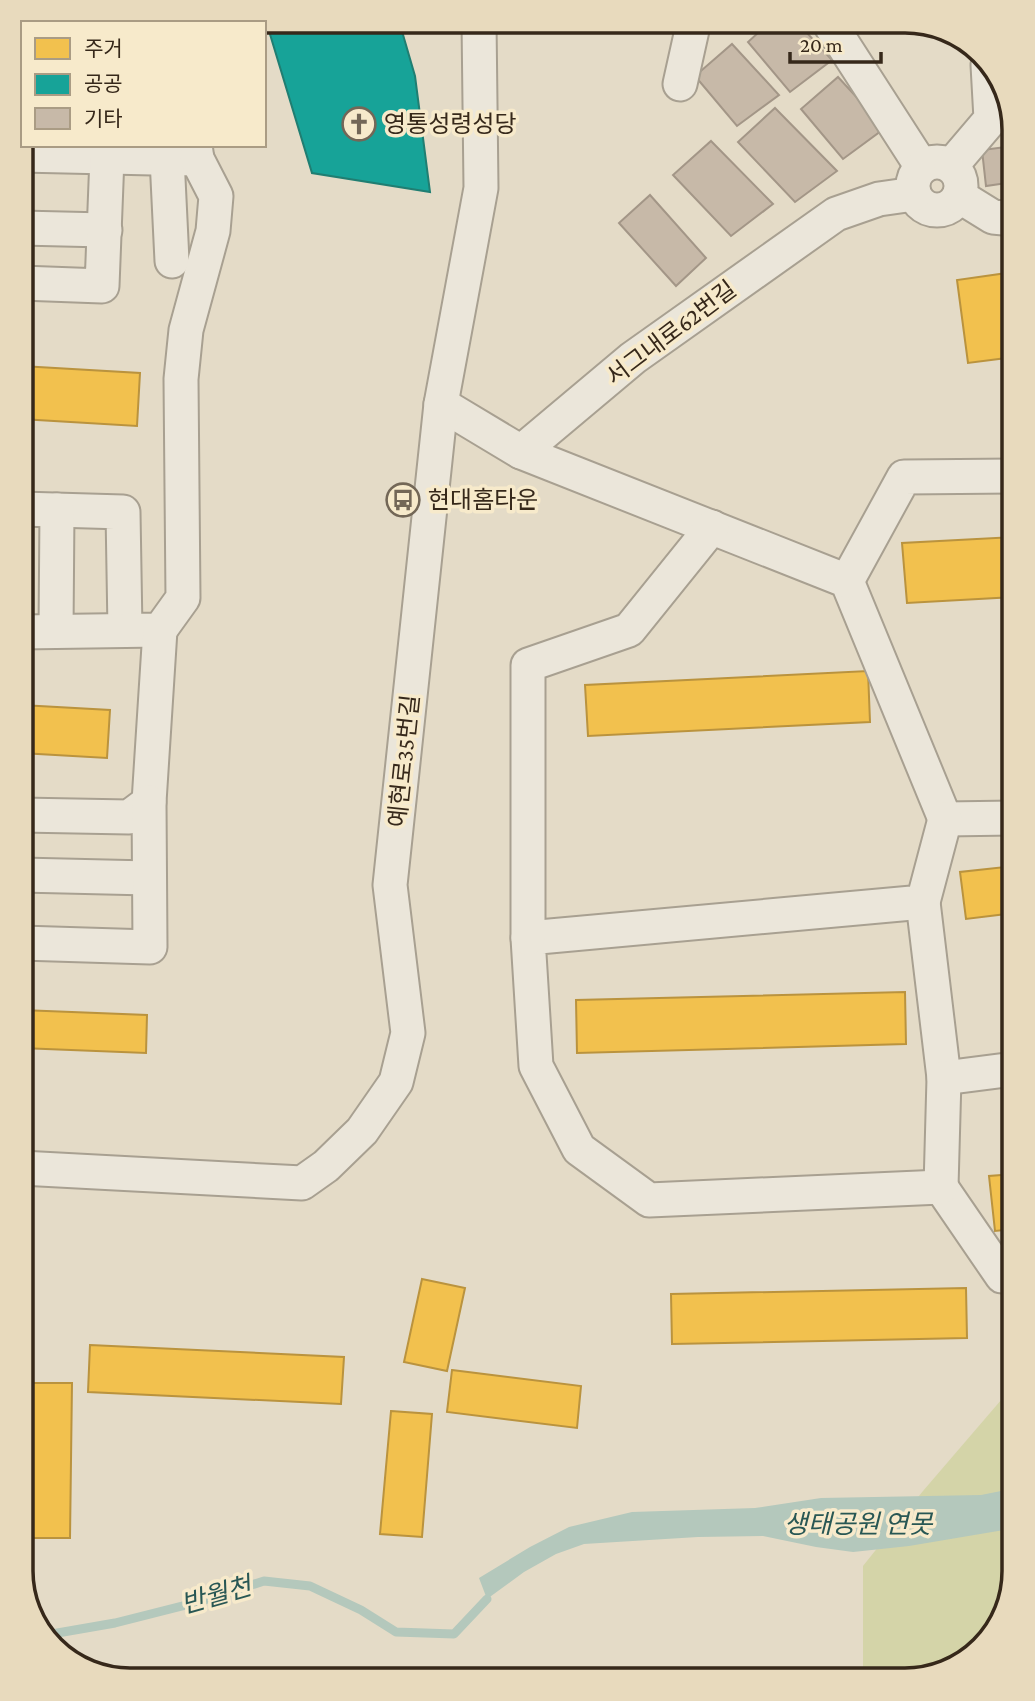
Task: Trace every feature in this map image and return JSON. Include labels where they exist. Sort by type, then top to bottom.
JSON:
[{"type":"street","name":"예현로35번길","points":[[33,1169],[302,1182],[326,1166],[362,1131],[396,1082],[408,1033],[390,885],[441,404],[481,188],[478,33]]},
{"type":"street","points":[[680,84],[691,33]]},
{"type":"street","points":[[836,33],[937,181],[993,217],[1002,218]]},
{"type":"street","points":[[937,181],[991,118],[989,82]]},
{"type":"street","points":[[33,155],[107,157],[186,154]]},
{"type":"street","points":[[172,261],[186,154]]},
{"type":"street","points":[[33,943],[150,947],[149,802],[160,630],[183,598],[181,379],[186,330],[213,231],[216,196],[186,154]]},
{"type":"street","points":[[33,283],[102,286],[107,157]]},
{"type":"street","name":"서그내로62번길","points":[[521,452],[633,358],[836,214],[937,181]]},
{"type":"street","points":[[33,228],[105,230]]},
{"type":"street","points":[[441,404],[521,452],[847,581],[945,819],[923,902],[944,1078],[941,1187],[1002,1276]]},
{"type":"street","points":[[847,581],[904,477],[1002,476]]},
{"type":"street","points":[[33,509],[123,512],[125,630]]},
{"type":"street","points":[[56,631],[57,510]]},
{"type":"street","points":[[712,527],[629,630],[528,665],[528,938],[536,1066],[579,1149],[649,1200],[941,1187]]},
{"type":"street","points":[[33,632],[160,630]]},
{"type":"street","points":[[33,815],[129,817],[149,802]]},
{"type":"street","points":[[945,819],[1002,818]]},
{"type":"street","points":[[33,875],[149,878]]},
{"type":"street","points":[[528,938],[923,902]]},
{"type":"street","points":[[944,1078],[1002,1071]]},
{"type":"green space","points":[[1002,1399],[1002,1571],[998,1596],[989,1619],[964,1648],[948,1658],[918,1667],[863,1668],[863,1566]]},
{"type":"water","name":"생태공원 연못","points":[[1001,1491],[1002,1530],[909,1546],[853,1552],[763,1536],[584,1544],[556,1554],[524,1572],[487,1599],[479,1578],[569,1527],[632,1512],[755,1508],[821,1498],[981,1495]]},
{"type":"building: 주거","points":[[1002,274],[1002,359],[968,363],[957,280]]},
{"type":"building: 주거","points":[[33,367],[140,373],[137,426],[33,420]]},
{"type":"building: 주거","points":[[1002,538],[1002,598],[907,603],[902,543]]},
{"type":"building: 주거","points":[[868,671],[870,722],[588,736],[585,685]]},
{"type":"building: 주거","points":[[33,706],[110,710],[107,758],[33,754]]},
{"type":"building: 주거","points":[[1002,867],[1002,914],[966,919],[960,872]]},
{"type":"building: 주거","points":[[905,992],[906,1044],[577,1053],[576,1000]]},
{"type":"building: 주거","points":[[33,1010],[147,1015],[146,1053],[33,1048]]},
{"type":"building: 주거","points":[[1002,1175],[1002,1230],[995,1231],[989,1176]]},
{"type":"building: 주거","points":[[422,1279],[465,1288],[447,1371],[404,1362]]},
{"type":"building: 주거","points":[[966,1288],[967,1338],[672,1344],[671,1294]]},
{"type":"building: 주거","points":[[90,1345],[344,1357],[341,1404],[88,1392]]},
{"type":"building: 주거","points":[[452,1370],[581,1386],[577,1428],[447,1412]]},
{"type":"building: 주거","points":[[33,1383],[72,1383],[70,1538],[33,1538]]},
{"type":"building: 주거","points":[[391,1411],[432,1414],[422,1537],[380,1534]]},
{"type":"building: 공공","name":"영통성령성당","points":[[270,33],[402,33],[415,76],[430,192],[312,173]]},
{"type":"building: 기타","points":[[758,33],[807,33],[832,60],[790,92],[748,42]]},
{"type":"building: 기타","points":[[732,44],[779,95],[737,126],[695,76]]},
{"type":"building: 기타","points":[[838,77],[885,128],[843,159],[801,109]]},
{"type":"building: 기타","points":[[775,108],[837,171],[795,202],[738,142]]},
{"type":"building: 기타","points":[[711,141],[773,204],[731,236],[673,175]]},
{"type":"building: 기타","points":[[1002,148],[1002,184],[986,186],[982,150]]},
{"type":"building: 기타","points":[[650,195],[706,258],[676,286],[619,223]]},
{"type":"waterway","name":"반월천","points":[[56,1633],[115,1623],[198,1602],[264,1581],[310,1586],[361,1610],[396,1632],[454,1634],[487,1599]]},
{"type":"place","name":"영통성령성당","points":[[359,124]]},
{"type":"place","name":"현대홈타운","points":[[403,500]]}]
